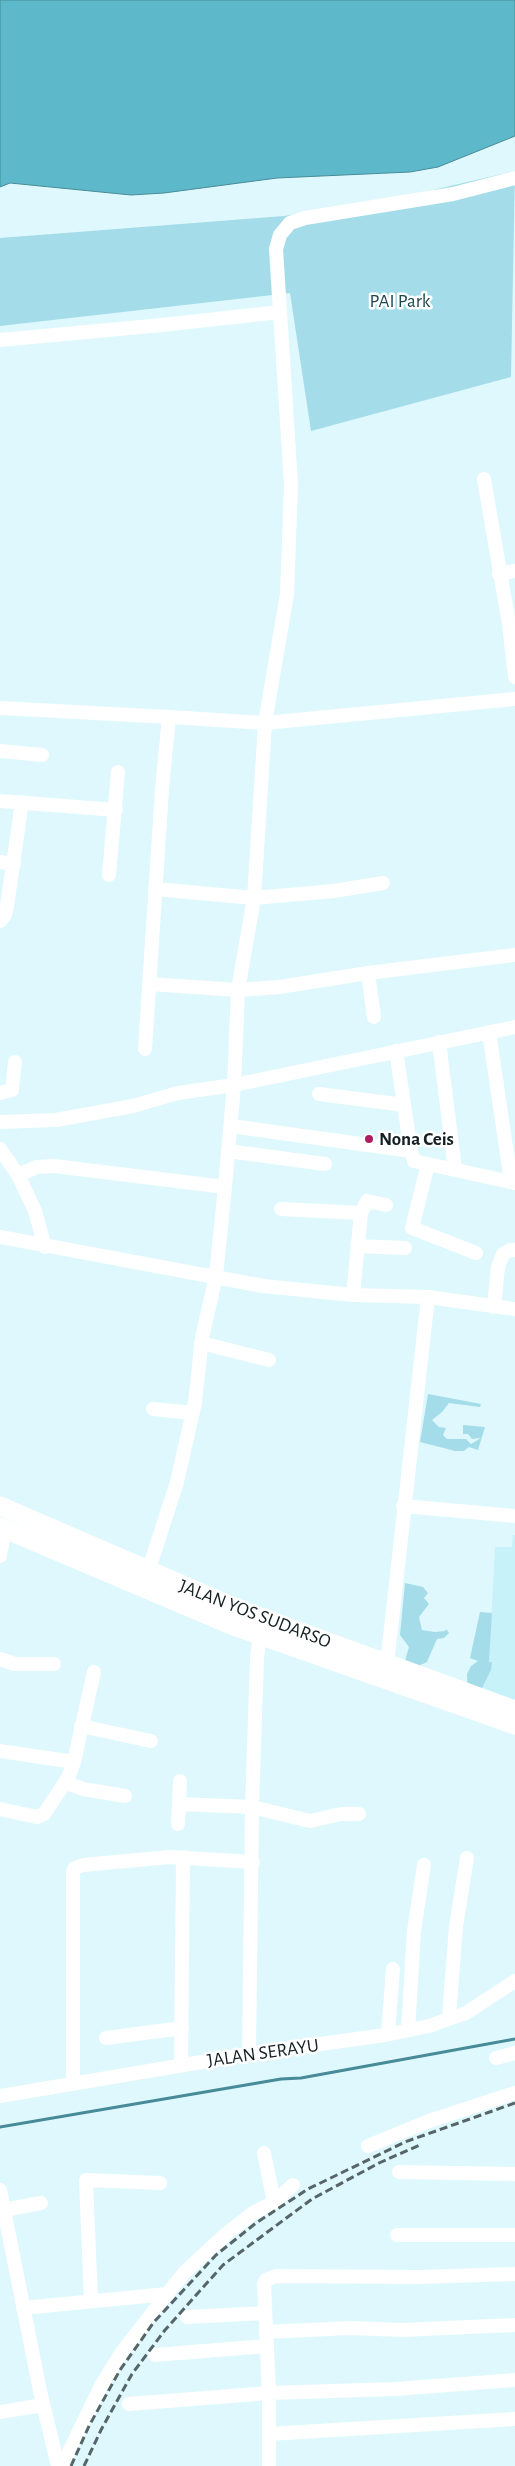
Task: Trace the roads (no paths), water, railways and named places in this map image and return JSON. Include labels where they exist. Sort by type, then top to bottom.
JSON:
[{"type":"highway","name":"JALAN YOS SUDARSO","points":[[0,1506],[88,1543],[145,1580],[231,1625],[515,1725]]},
{"type":"highway","name":"JALAN YOS SUDARSO","points":[[3,1528],[515,1710]]},
{"type":"street","points":[[145,1580],[177,1482],[193,1413],[201,1343],[216,1276],[231,1126],[238,990],[254,898],[265,723],[287,594],[291,485],[276,249],[280,235],[290,224],[305,218],[453,194],[515,178]]},
{"type":"street","points":[[0,340],[280,312]]},
{"type":"street","points":[[484,479],[499,574],[512,624],[515,677]]},
{"type":"street","points":[[499,574],[515,571]]},
{"type":"street","points":[[0,708],[265,723],[515,699]]},
{"type":"street","points":[[145,1048],[155,889],[169,717]]},
{"type":"street","points":[[0,751],[42,755]]},
{"type":"street","points":[[109,875],[118,772]]},
{"type":"street","points":[[0,801],[116,810]]},
{"type":"street","points":[[0,921],[5,915],[7,863],[22,802]]},
{"type":"street","points":[[155,889],[254,898],[334,891],[383,884]]},
{"type":"street","points":[[150,984],[238,990],[279,987],[368,973],[515,954]]},
{"type":"street","points":[[368,973],[374,1018]]},
{"type":"street","points":[[0,1122],[56,1120],[133,1106],[178,1093],[234,1085],[515,1027]]},
{"type":"street","points":[[396,1051],[414,1161],[513,1182],[489,1032]]},
{"type":"street","points":[[439,1042],[455,1169]]},
{"type":"street","points":[[0,1093],[12,1090],[14,1062]]},
{"type":"street","points":[[319,1094],[404,1105]]},
{"type":"street","points":[[231,1126],[411,1151]]},
{"type":"street","points":[[0,1149],[18,1175],[35,1211],[45,1246]]},
{"type":"street","points":[[228,1151],[325,1164]]},
{"type":"street","points":[[428,1164],[412,1228],[476,1253]]},
{"type":"street","points":[[18,1175],[37,1167],[54,1166],[225,1187]]},
{"type":"street","points":[[353,1295],[361,1213],[367,1201],[386,1205]]},
{"type":"street","points":[[281,1209],[361,1213]]},
{"type":"street","points":[[0,1237],[263,1286],[353,1295],[428,1297],[515,1309]]},
{"type":"street","points":[[357,1246],[405,1248]]},
{"type":"street","points":[[494,1307],[498,1267],[504,1254],[510,1250],[515,1250]]},
{"type":"street","points":[[387,1664],[403,1506],[428,1297]]},
{"type":"street","points":[[201,1343],[269,1360]]},
{"type":"street","points":[[153,1409],[193,1413]]},
{"type":"street","points":[[403,1506],[515,1516]]},
{"type":"street","points":[[0,1556],[3,1528]]},
{"type":"street","points":[[249,2054],[253,1862],[252,1807],[257,1658],[260,1634]]},
{"type":"street","points":[[0,1659],[15,1664],[54,1664]]},
{"type":"street","points":[[0,1809],[41,1817],[65,1782],[74,1762],[94,1672]]},
{"type":"street","points":[[81,1726],[151,1741]]},
{"type":"street","points":[[0,1751],[74,1762]]},
{"type":"street","points":[[178,1824],[180,1781]]},
{"type":"street","points":[[65,1782],[83,1789],[125,1796]]},
{"type":"street","points":[[179,1804],[252,1807],[310,1821],[341,1814],[358,1814]]},
{"type":"street","points":[[73,2084],[73,1872],[75,1868],[83,1865],[183,1858],[253,1862]]},
{"type":"street","points":[[181,2065],[183,1858]]},
{"type":"street","points":[[449,2018],[456,1926],[468,1858]]},
{"type":"street","points":[[408,2030],[414,1931],[424,1865]]},
{"type":"street","points":[[388,2034],[393,1969]]},
{"type":"street","name":"JALAN SERAYU","points":[[0,2096],[181,2065],[408,2030],[466,2013],[515,1981]]},
{"type":"street","points":[[106,2038],[182,2028]]},
{"type":"street","points":[[496,2058],[515,2053]]},
{"type":"street","points":[[368,2146],[429,2121],[515,2093]]},
{"type":"street","points":[[264,2153],[274,2202]]},
{"type":"street","points":[[399,2172],[515,2174]]},
{"type":"street","points":[[92,2301],[86,2180],[160,2183]]},
{"type":"street","points":[[60,2466],[101,2386],[122,2352],[185,2272],[226,2234],[253,2213],[274,2202],[293,2185]]},
{"type":"street","points":[[0,2190],[43,2405],[60,2466]]},
{"type":"street","points":[[4,2210],[41,2202]]},
{"type":"street","points":[[397,2235],[515,2235]]},
{"type":"street","points":[[269,2466],[269,2393],[264,2284],[271,2277],[420,2277],[515,2274]]},
{"type":"street","points":[[23,2308],[167,2294]]},
{"type":"street","points":[[187,2317],[265,2313]]},
{"type":"street","points":[[155,2355],[267,2339],[515,2325]]},
{"type":"street","points":[[129,2404],[269,2393],[395,2389],[515,2380]]},
{"type":"street","points":[[0,2412],[43,2405]]},
{"type":"street","points":[[270,2434],[515,2419]]},
{"type":"waterway","points":[[0,2127],[281,2079],[301,2078],[515,2039]]},
{"type":"railway","points":[[71,2466],[89,2426],[120,2370],[154,2322],[216,2255],[256,2223],[308,2189],[405,2142],[515,2103]]},
{"type":"railway","points":[[84,2466],[101,2430],[132,2374],[165,2330],[223,2265],[312,2199],[379,2163],[422,2144]]},
{"type":"place","name":"Nona Ceis","points":[[369,1139]]},
{"type":"park label","name":"PAI Park","points":[[400,301]]}]
